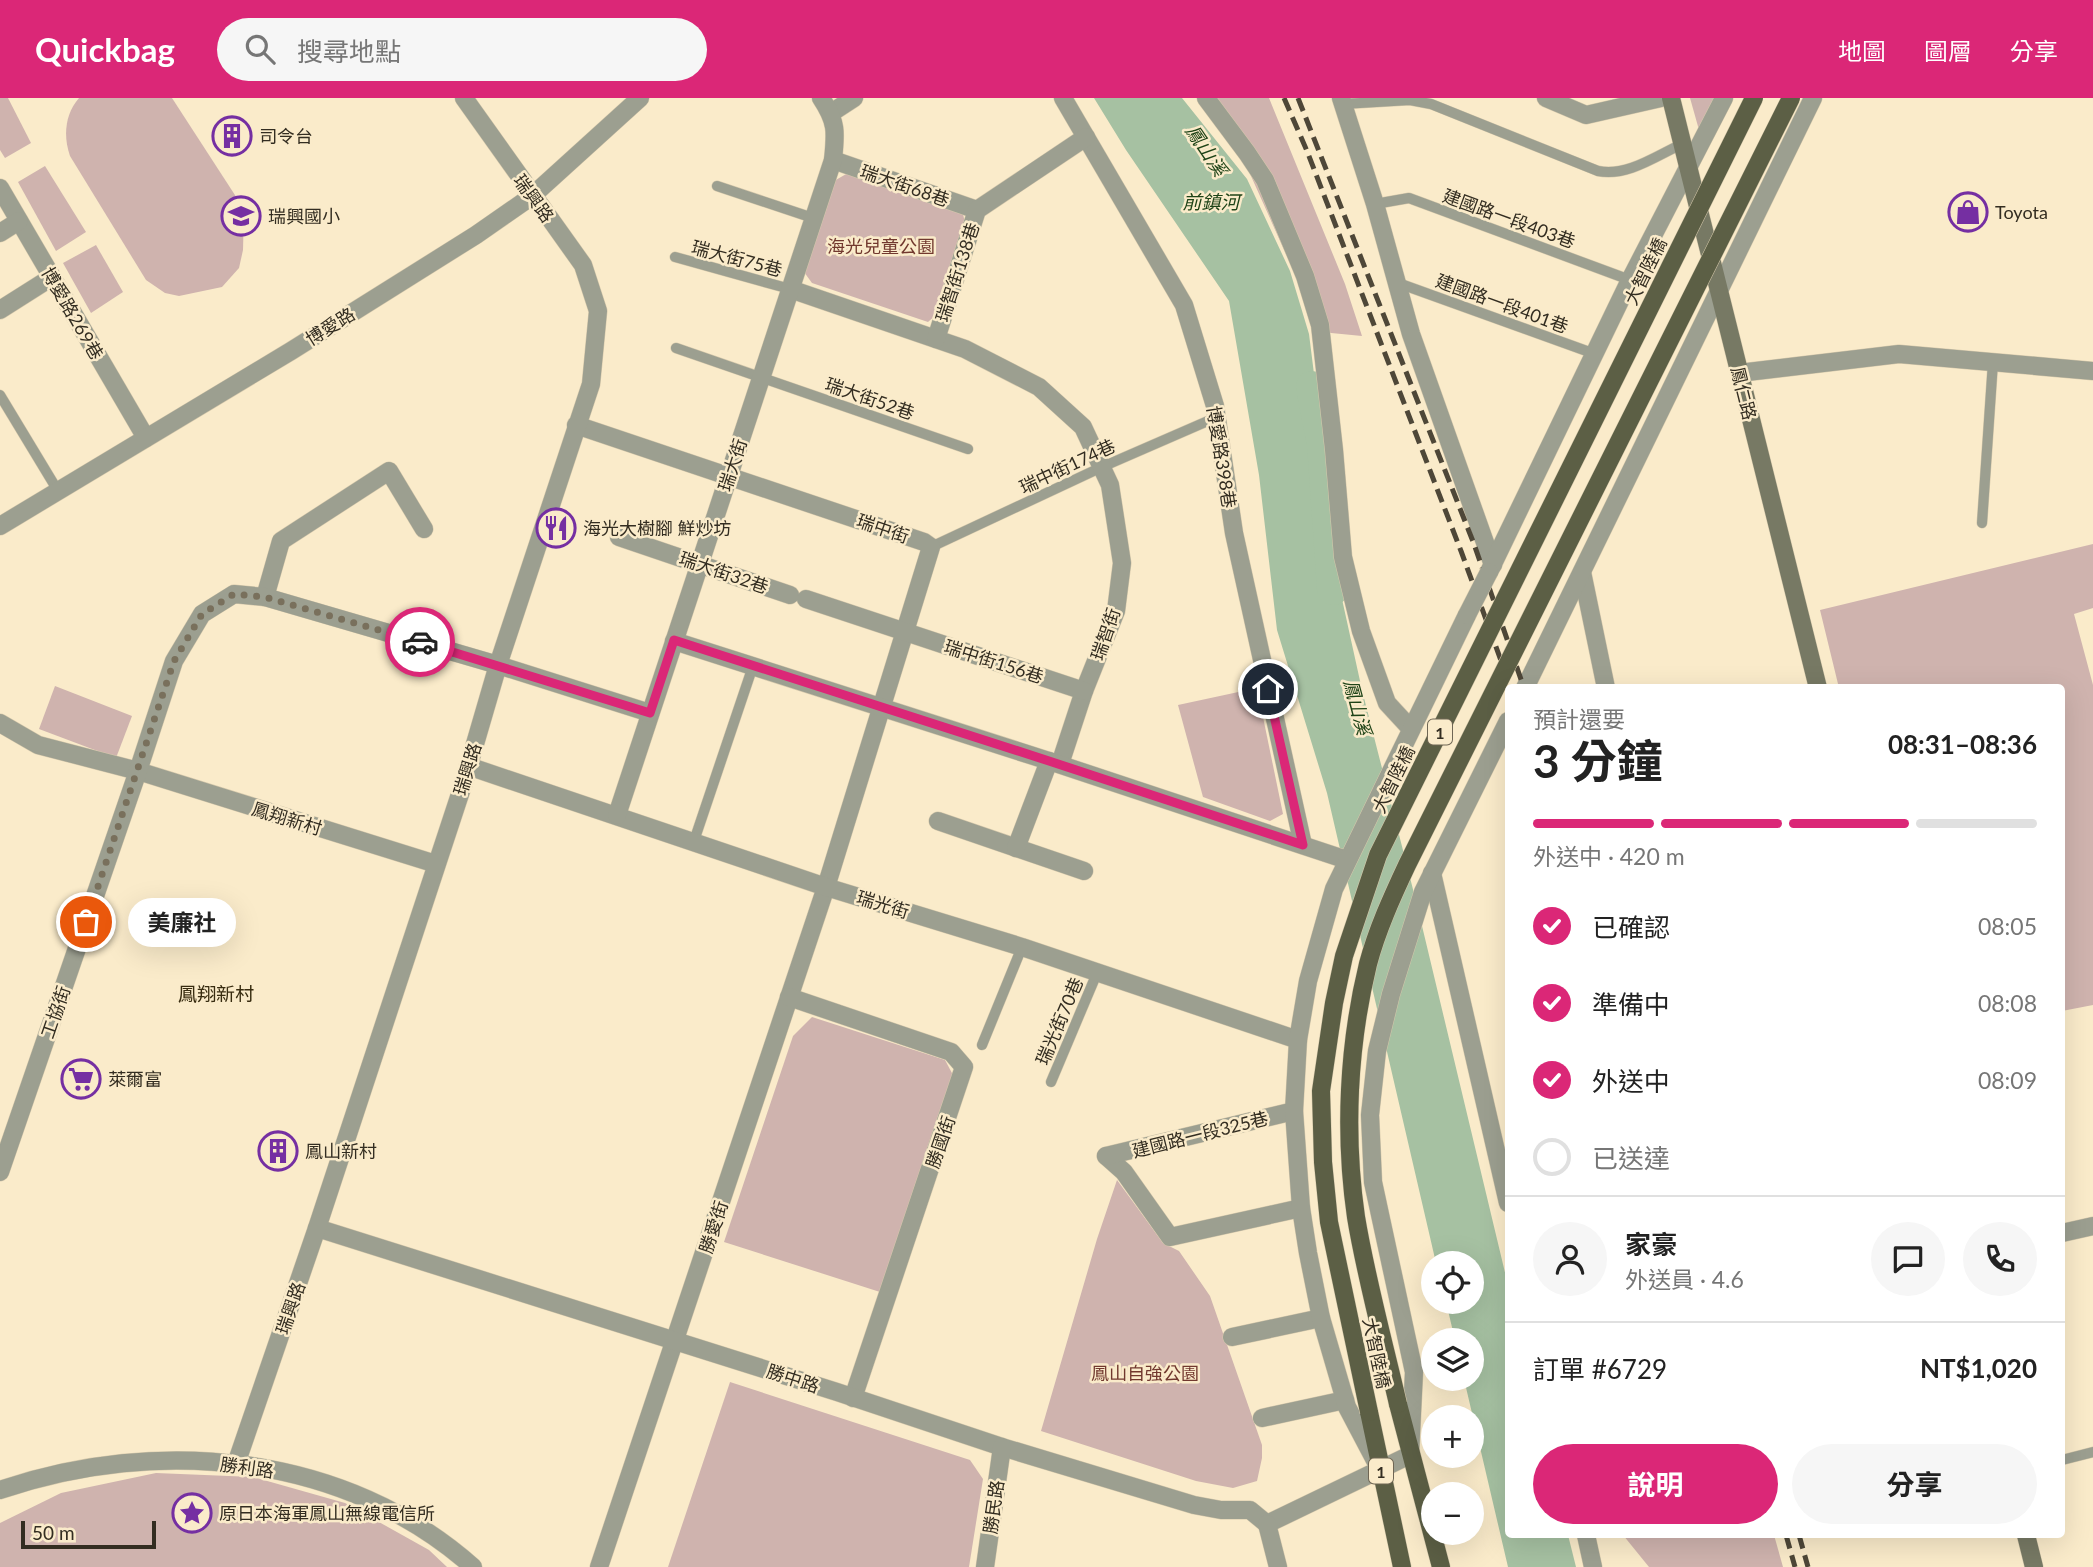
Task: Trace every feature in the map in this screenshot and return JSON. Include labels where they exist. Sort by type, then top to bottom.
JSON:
[{"type":"main road","name":"大智陸橋","points":[[1381,1471],[1329,1222],[1323,1162],[1321,1091],[1344,956],[1378,855],[1754,98]]},
{"type":"main road","name":"大智陸橋","points":[[1410,1455],[1357,1218],[1350,1160],[1349,1093],[1359,1008],[1368,962],[1385,914],[1412,854],[1791,98]]},
{"type":"main road","name":"1","points":[[1410,1455],[1440,1567]]},
{"type":"main road","name":"1","points":[[1381,1471],[1402,1567]]},
{"type":"street","name":"瑞興路","points":[[236,1464],[317,1228],[590,384],[598,311],[583,265],[464,98]]},
{"type":"street","name":"博愛路","points":[[0,526],[476,235],[532,196],[640,98]]},
{"type":"street","points":[[826,106],[854,98]]},
{"type":"street","name":"博愛路398巷","points":[[1063,98],[1184,305],[1217,417],[1234,533],[1303,845]]},
{"type":"street","points":[[1206,98],[1265,180],[1306,276],[1320,325],[1343,557],[1361,631],[1387,703],[1411,729]]},
{"type":"street","points":[[1546,98],[1586,115],[1661,98]]},
{"type":"street","name":"鳳仁路","points":[[1671,98],[1817,684]]},
{"type":"street","points":[[1381,1471],[1345,1400],[1321,1318],[1301,1208],[1294,1111],[1298,1040],[1308,981],[1334,889],[1349,854],[1491,569],[1630,280],[1724,98]]},
{"type":"street","points":[[1527,684],[1814,98]]},
{"type":"street","points":[[1342,101],[1376,204],[1411,334],[1491,569]]},
{"type":"street","name":"瑞大街","points":[[617,815],[833,160],[836,132],[826,106]]},
{"type":"street","name":"瑞智街138巷","points":[[936,339],[977,210],[1086,137]]},
{"type":"street","name":"瑞大街68巷","points":[[833,160],[977,210]]},
{"type":"street","name":"博愛路269巷","points":[[0,188],[146,438]]},
{"type":"street","points":[[0,233],[19,221]]},
{"type":"street","points":[[0,310],[52,277]]},
{"type":"street","name":"瑞智街","points":[[790,289],[965,349],[1039,387],[1083,427],[1110,485],[1122,562],[1116,611],[1017,848]]},
{"type":"street","points":[[1739,373],[1899,354],[2093,371]]},
{"type":"street","name":"瑞中街","points":[[576,425],[924,542],[931,547],[826,887]]},
{"type":"street","points":[[265,597],[281,541],[388,471],[424,530]]},
{"type":"street","name":"瑞大街32巷","points":[[619,537],[904,632]]},
{"type":"street","points":[[1582,572],[1605,684]]},
{"type":"street","name":"工協街","points":[[0,1172],[174,661],[202,614],[234,594],[265,597],[498,665],[650,713]]},
{"type":"street","name":"瑞中街156巷","points":[[904,632],[1084,691]]},
{"type":"street","points":[[674,640],[1303,845],[1349,854]]},
{"type":"street","name":"鳳翔新村","points":[[0,723],[38,745],[138,771],[436,864]]},
{"type":"street","points":[[1278,1567],[1267,1524],[1410,1455],[1414,1372],[1373,1182],[1370,1115],[1377,1051],[1391,994],[1423,892],[1505,726]]},
{"type":"street","name":"瑞光街","points":[[468,766],[826,887],[1022,947],[1298,1040]]},
{"type":"street","points":[[938,821],[1084,871]]},
{"type":"street","points":[[1432,873],[1505,1190]]},
{"type":"street","name":"勝愛街","points":[[599,1567],[826,887]]},
{"type":"street","name":"勝國街","points":[[789,997],[951,1052],[964,1067],[853,1398]]},
{"type":"street","name":"建國路一段325巷","points":[[1294,1111],[1106,1156],[1124,1172],[1170,1237],[1301,1208]]},
{"type":"street","points":[[2065,1232],[2093,1226]]},
{"type":"street","name":"勝中路","points":[[317,1228],[1002,1447],[1194,1505],[1221,1510],[1250,1510],[1267,1524]]},
{"type":"street","points":[[1232,1337],[1321,1318]]},
{"type":"street","points":[[1262,1418],[1345,1400]]},
{"type":"street","name":"勝民路","points":[[985,1567],[1002,1447]]},
{"type":"street","name":"勝利路","points":[[0,1490],[31,1479],[101,1465],[173,1460],[274,1469],[371,1499],[430,1534],[473,1567]]},
{"type":"street","points":[[1587,1538],[1593,1567]]},
{"type":"street","points":[[2027,1538],[2034,1567]]},
{"type":"lane","points":[[1342,101],[1410,100],[1432,104],[1598,171],[1610,173],[1626,170],[1682,144]]},
{"type":"lane","points":[[718,186],[813,218]]},
{"type":"lane","name":"建國路一段403巷","points":[[1376,204],[1409,198],[1630,280]]},
{"type":"lane","name":"瑞大街75巷","points":[[675,257],[790,289]]},
{"type":"lane","name":"建國路一段401巷","points":[[1398,282],[1595,354]]},
{"type":"lane","name":"瑞大街52巷","points":[[676,348],[968,449]]},
{"type":"lane","points":[[1982,523],[1993,362]]},
{"type":"lane","points":[[0,395],[58,491]]},
{"type":"lane","name":"瑞中街174巷","points":[[931,547],[1217,417]]},
{"type":"lane","points":[[694,841],[753,666]]},
{"type":"lane","points":[[982,1045],[1022,947]]},
{"type":"lane","name":"瑞光街70巷","points":[[1051,1082],[1097,972]]},
{"type":"lane","points":[[2065,1459],[2093,1452]]},
{"type":"green space","points":[[0,98],[8,98],[31,143],[5,158],[0,150]]},
{"type":"green space","points":[[79,98],[172,98],[244,209],[243,250],[239,268],[222,287],[179,296],[165,293],[146,280],[70,156],[66,141],[68,118]]},
{"type":"green space","points":[[1203,98],[1269,98],[1345,284],[1362,336],[1321,332],[1242,156]]},
{"type":"green space","points":[[1690,98],[1714,98],[1699,130]]},
{"type":"green space","points":[[45,166],[86,232],[56,251],[18,182]]},
{"type":"green space","name":"海光兒童公園","points":[[848,173],[963,214],[966,227],[939,312],[928,322],[812,283],[804,272],[834,181]]},
{"type":"green space","points":[[96,245],[123,292],[91,313],[63,263]]},
{"type":"green space","points":[[2093,544],[2093,608],[2074,614],[2093,685],[2093,1005],[2065,1010],[2065,684],[1838,684],[1820,610]]},
{"type":"green space","points":[[55,686],[132,716],[116,758],[39,729]]},
{"type":"green space","points":[[1257,688],[1283,814],[1270,821],[1203,797],[1178,705]]},
{"type":"green space","points":[[812,1017],[945,1060],[953,1075],[880,1292],[724,1242],[793,1036]]},
{"type":"green space","name":"鳳山自強公園","points":[[1117,1180],[1163,1243],[1179,1251],[1210,1296],[1262,1445],[1257,1481],[1233,1488],[1196,1481],[1041,1431]]},
{"type":"green space","points":[[730,1382],[970,1460],[983,1479],[969,1567],[668,1567]]},
{"type":"green space","name":"原日本海軍鳳山無線電信所","points":[[156,1473],[253,1477],[345,1503],[429,1550],[447,1567],[0,1567],[0,1523],[61,1493]]},
{"type":"green space","points":[[1625,1538],[1775,1538],[1783,1567],[1649,1567]]},
{"type":"water","name":"前鎮河","points":[[1094,98],[1182,98],[1247,179],[1290,271],[1309,334],[1320,422],[1320,499],[1362,690],[1417,905],[1505,1272],[1505,1538],[1569,1538],[1576,1567],[1508,1567],[1484,1464],[1484,1405],[1470,1405],[1467,1391],[1484,1391],[1484,1328],[1452,1328],[1449,1314],[1484,1314],[1484,1251],[1433,1251],[1327,793],[1277,630],[1259,475],[1229,301],[1126,150]]},
{"type":"waterway","name":"鳳山溪","points":[[1312,387],[1323,445],[1333,589]]},
{"type":"railway","points":[[1284,98],[1307,151],[1461,551],[1510,684]]},
{"type":"railway","points":[[1298,98],[1474,544],[1523,684]]},
{"type":"railway","points":[[1787,1538],[1795,1567]]},
{"type":"railway","points":[[1800,1538],[1808,1567]]},
{"type":"way so far","points":[[86,922],[174,661],[202,614],[234,594],[265,597],[420,642]]},
{"type":"place","name":"司令台","points":[[232,136]]},
{"type":"place","name":"Toyota","points":[[1968,212]]},
{"type":"place","name":"瑞興國小","points":[[241,216]]},
{"type":"place","name":"海光大樹腳 鮮炒坊","points":[[556,528]]},
{"type":"place","name":"美廉社","points":[[86,922]]},
{"type":"place","name":"萊爾富","points":[[81,1079]]},
{"type":"place","name":"鳳山新村","points":[[278,1151]]},
{"type":"place","name":"原日本海軍鳳山無線電信所","points":[[192,1513]]},
{"type":"district","name":"鳳翔新村","points":[[216,993]]},
{"type":"route","points":[[420,642],[650,713],[674,640],[1303,845],[1268,689]]}]
